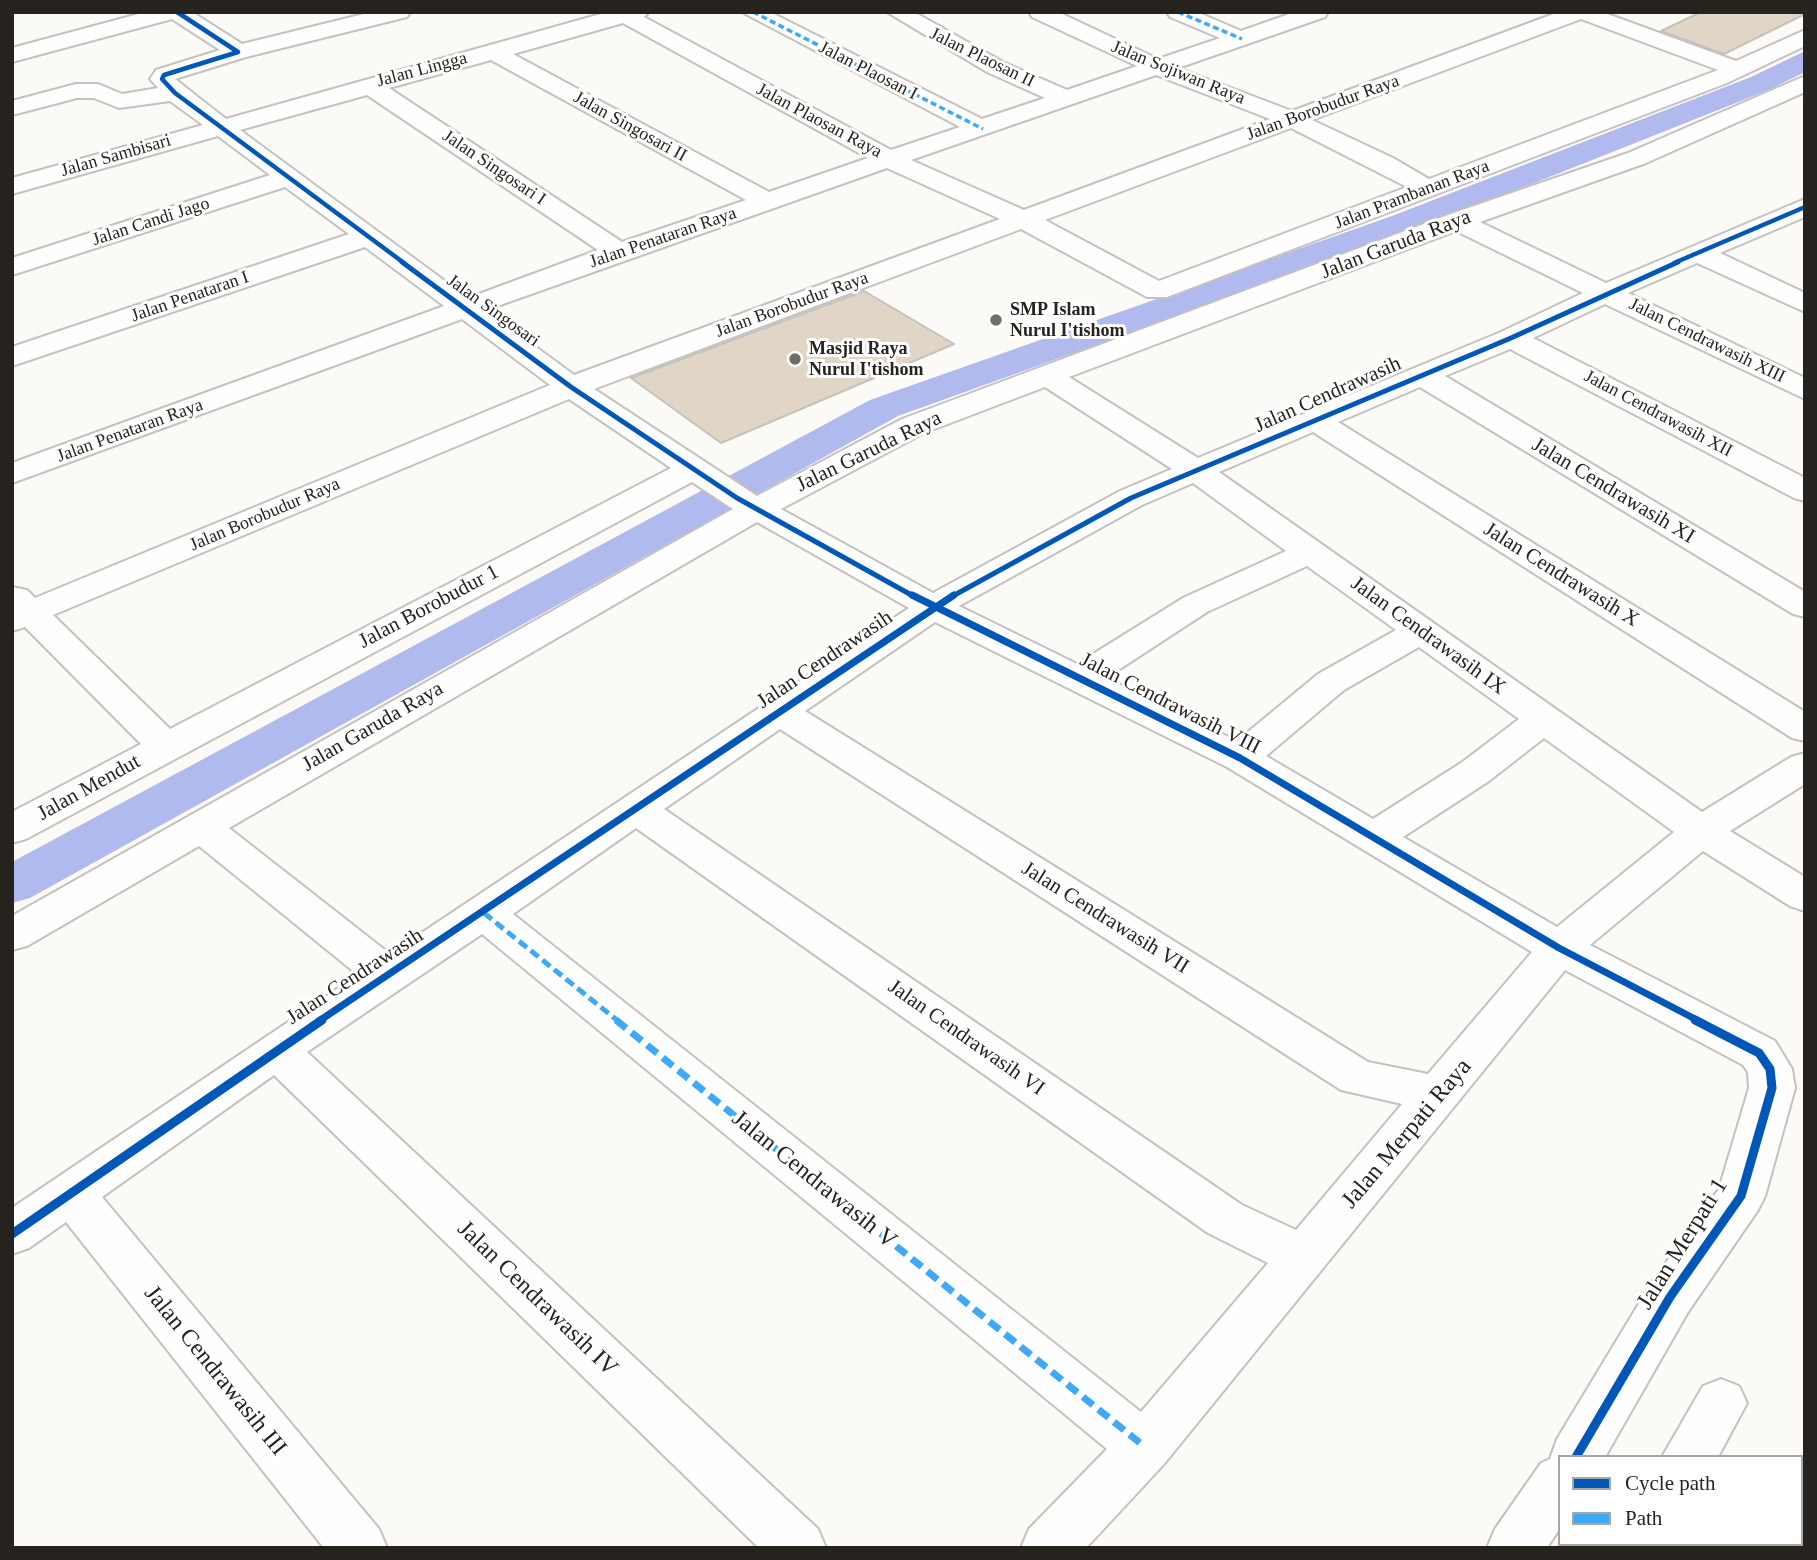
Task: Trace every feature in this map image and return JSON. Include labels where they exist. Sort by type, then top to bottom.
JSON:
[{"type":"street","points":[[12,55],[174,12],[238,52]]},
{"type":"street","points":[[174,93],[162,79],[164,75],[238,52],[399,12]]},
{"type":"street","name":"Jalan Plaosan I","points":[[753,12],[983,129]]},
{"type":"street","name":"Jalan Plaosan II","points":[[898,12],[995,67],[1068,99]]},
{"type":"street","name":"Jalan Sojiwan Raya","points":[[1040,12],[1158,68],[1293,119],[1384,163],[1428,189]]},
{"type":"street","points":[[1178,12],[1242,39]]},
{"type":"street","points":[[1581,12],[1737,69]]},
{"type":"street","name":"Jalan Borobudur Raya","points":[[18,609],[571,387],[1581,12]]},
{"type":"street","name":"Jalan Lingga","points":[[221,126],[627,13]]},
{"type":"street","name":"Jalan Plaosan Raya","points":[[627,13],[892,161],[1024,220]]},
{"type":"street","name":"Jalan Penataran Raya","points":[[12,474],[461,308],[892,161],[1310,13]]},
{"type":"street","name":"Jalan Prambanan Raya","points":[[1024,220],[1157,291],[1737,69],[1805,37]]},
{"type":"street","name":"Jalan Singosari II","points":[[491,51],[769,202]]},
{"type":"street","name":"Jalan Singosari I","points":[[368,85],[619,252]]},
{"type":"street","points":[[12,108],[76,91],[99,91],[119,101],[174,93]]},
{"type":"street","name":"Jalan Singosari","points":[[174,93],[571,387],[746,503]]},
{"type":"street","name":"Jalan Garuda Raya","points":[[12,935],[746,503],[914,426],[1457,221],[1637,158],[1798,93]]},
{"type":"street","name":"Jalan Sambisari","points":[[12,186],[221,126]]},
{"type":"street","name":"Jalan Candi Jago","points":[[12,267],[289,177]]},
{"type":"street","name":"Jalan Cendrawasih","points":[[12,1234],[276,1050],[484,913],[933,607],[1131,498],[1316,421],[1420,374],[1511,338],[1608,292],[1795,219]]},
{"type":"street","name":"Jalan Cendrawasih XIII","points":[[1457,221],[1805,390]]},
{"type":"street","name":"Jalan Penataran I","points":[[12,357],[367,237]]},
{"type":"street","points":[[1700,254],[1805,304]]},
{"type":"street","name":"Jalan Cendrawasih XII","points":[[1511,338],[1805,491]]},
{"type":"street","name":"Jalan Cendrawasih XI","points":[[1420,374],[1805,607]]},
{"type":"street","name":"Jalan Cendrawasih IX","points":[[1052,376],[1057,383],[1196,471],[1701,831],[1805,896]]},
{"type":"street","name":"Jalan Cendrawasih X","points":[[1316,421],[1805,729]]},
{"type":"street","name":"Jalan Borobudur 1","points":[[165,746],[700,474]]},
{"type":"street","name":"Jalan Cendrawasih VIII","points":[[746,503],[933,607],[1240,758],[1559,948]]},
{"type":"street","points":[[1080,678],[1195,605],[1310,552]]},
{"type":"street","points":[[18,609],[165,746]]},
{"type":"street","points":[[1240,758],[1331,682],[1421,631]]},
{"type":"street","name":"Jalan Cendrawasih VII","points":[[780,712],[1357,1078],[1441,1094]]},
{"type":"street","points":[[1373,838],[1475,772],[1545,719]]},
{"type":"street","name":"Jalan Mendut","points":[[12,829],[165,746]]},
{"type":"street","name":"Jalan Merpati Raya","points":[[1049,1548],[1145,1447],[1441,1094],[1559,948],[1701,831],[1805,766]]},
{"type":"street","name":"Jalan Cendrawasih VI","points":[[635,808],[1226,1219],[1304,1257]]},
{"type":"street","points":[[200,825],[388,976]]},
{"type":"street","name":"Jalan Cendrawasih V","points":[[484,913],[1145,1447]]},
{"type":"street","name":"Jalan Merpati 1","points":[[1559,948],[1759,1053],[1770,1069],[1772,1088],[1741,1196],[1670,1297],[1577,1455]]},
{"type":"street","name":"Jalan Cendrawasih IV","points":[[276,1050],[798,1548]]},
{"type":"street","name":"Jalan Cendrawasih III","points":[[71,1194],[359,1548]]},
{"type":"street","points":[[1690,1455],[1721,1404]]},
{"type":"street","name":"Jalan Merpati 1","points":[[1515,1548],[1558,1484]]},
{"type":"building","points":[[1701,12],[1805,14],[1724,54],[1661,31]]},
{"type":"building","name":"Masjid Raya Nurul I'tishom","points":[[864,291],[954,344],[721,443],[631,378]]},
{"type":"waterway","points":[[12,885],[884,408],[1404,223],[1761,83],[1805,60]]},
{"type":"marked path","points":[[753,12],[983,129]]},
{"type":"marked path","points":[[1178,12],[1242,39]]},
{"type":"marked path","points":[[484,913],[1145,1447]]},
{"type":"cycle path","points":[[177,12],[238,52],[164,75],[162,79],[175,93],[571,387],[737,498],[933,607],[1240,758],[1559,948],[1759,1053],[1770,1069],[1772,1088],[1741,1196],[1670,1297],[1577,1455]]},
{"type":"cycle path","points":[[12,1234],[276,1050],[484,913],[933,607],[1131,498],[1511,338],[1607,292],[1805,207]]},
{"type":"place","name":"SMP Islam Nurul I'tishom","points":[[996,320]]},
{"type":"place","name":"Masjid Raya Nurul I'tishom","points":[[795,359]]}]
